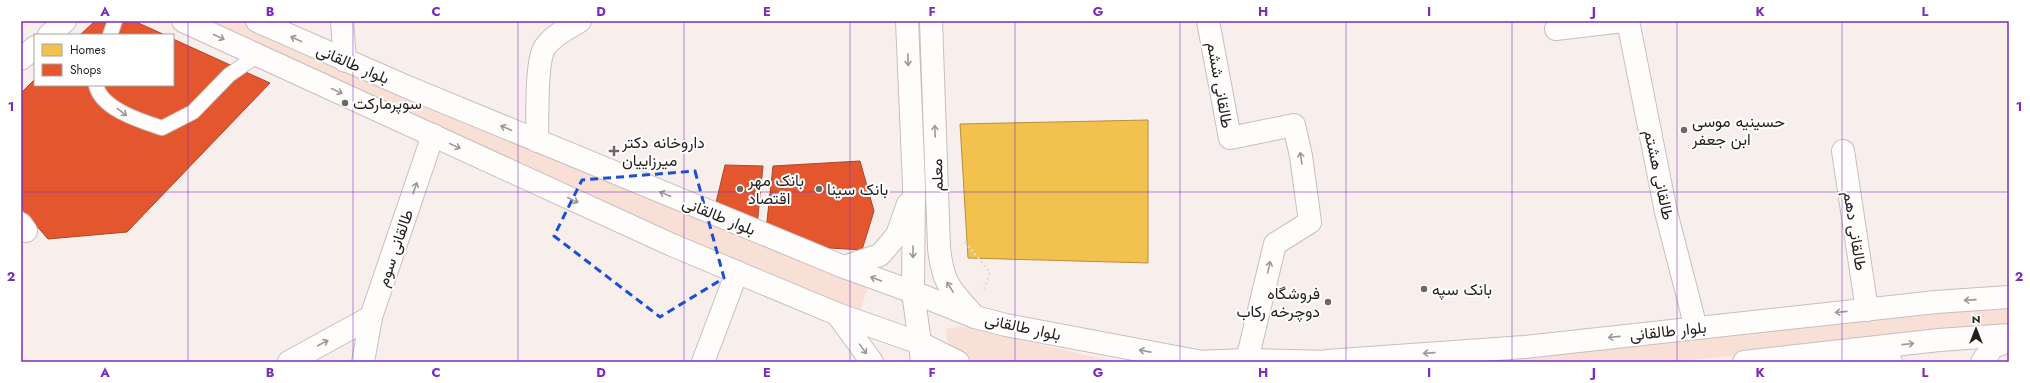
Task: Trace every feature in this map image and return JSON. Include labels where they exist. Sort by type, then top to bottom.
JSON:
[{"type":"main road","points":[[50,34],[65,21]]},
{"type":"main road","name":"بلوار طالقانی","points":[[183,21],[672,245],[837,314],[921,353],[958,362]]},
{"type":"main road","name":"بلوار طالقانی","points":[[257,21],[345,61],[537,141],[844,267],[913,292],[975,317],[1006,325],[1196,362],[1247,360],[1329,361],[1458,356],[1524,347],[1696,328],[2009,297]]},
{"type":"main road","points":[[342,21],[345,61]]},
{"type":"main road","points":[[537,141],[540,61],[546,46],[560,33],[580,21]]},
{"type":"main road","name":"معلم","points":[[907,21],[914,185],[913,292],[921,353]]},
{"type":"main road","name":"معلم","points":[[932,21],[939,248],[942,269],[948,287],[975,317]]},
{"type":"main road","name":"طالقانی ششم","points":[[1208,21],[1230,138],[1294,125],[1301,156],[1310,222],[1275,244],[1247,360]]},
{"type":"main road","points":[[1556,29],[1623,21]]},
{"type":"main road","name":"طالقانی هشتم","points":[[1628,21],[1666,212],[1696,328]]},
{"type":"main road","points":[[21,59],[34,48]]},
{"type":"main road","name":"طالقانی سوم","points":[[363,362],[371,318],[432,135]]},
{"type":"main road","name":"طالقانی دهم","points":[[1843,151],[1867,310]]},
{"type":"main road","points":[[844,267],[880,255],[897,235],[914,185]]},
{"type":"main road","points":[[703,362],[737,272]]},
{"type":"main road","points":[[837,314],[872,362]]},
{"type":"main road","points":[[289,362],[371,318]]},
{"type":"main road","points":[[1744,362],[1939,340],[2009,335]]},
{"type":"main road","points":[[1982,362],[1993,347],[2009,341]]},
{"type":"main road","points":[[1830,352],[1891,362]]},
{"type":"lane","points":[[110,34],[115,21]]},
{"type":"lane","points":[[96,86],[98,94],[127,116],[162,128],[192,112],[229,75],[258,55]]},
{"type":"highlighted area","points":[[695,171],[724,278],[660,317],[554,236],[582,180]]},
{"type":"shaded area","points":[[199,21],[250,21],[870,282],[858,317]]},
{"type":"shaded area","points":[[914,21],[923,21],[929,227],[924,224]]},
{"type":"shaded area","points":[[2009,304],[2009,327],[1672,362],[1466,362]]},
{"type":"shaded area","points":[[961,326],[1116,362],[976,362],[958,354],[950,347],[948,343],[946,329]]},
{"type":"building: Homes","points":[[1148,120],[1148,263],[968,258],[960,124]]},
{"type":"building: Shops","points":[[95,21],[134,21],[163,34],[81,34]]},
{"type":"building: Shops","points":[[174,39],[270,83],[127,232],[48,239],[21,208],[21,93],[34,80],[34,86],[174,86]]},
{"type":"building: Shops","name":"بانک سینا","points":[[860,161],[874,211],[862,250],[830,248],[766,230],[773,166]]},
{"type":"building: Shops","name":"بانک مهر اقتصاد","points":[[725,165],[763,166],[757,226],[714,211]]},
{"type":"place","name":"سوپرمارکت","points":[[345,103]]},
{"type":"place","name":"حسینیه موسی ابن جعفر","points":[[1684,130]]},
{"type":"place","name":"داروخانه دکتر میرزاییان","points":[[614,151]]},
{"type":"place","name":"بانک مهر اقتصاد","points":[[740,189]]},
{"type":"place","name":"بانک سینا","points":[[819,189]]},
{"type":"place","name":"بانک سپه","points":[[1424,289]]},
{"type":"place","name":"فروشگاه دوچرخه رکاب","points":[[1328,302]]}]
